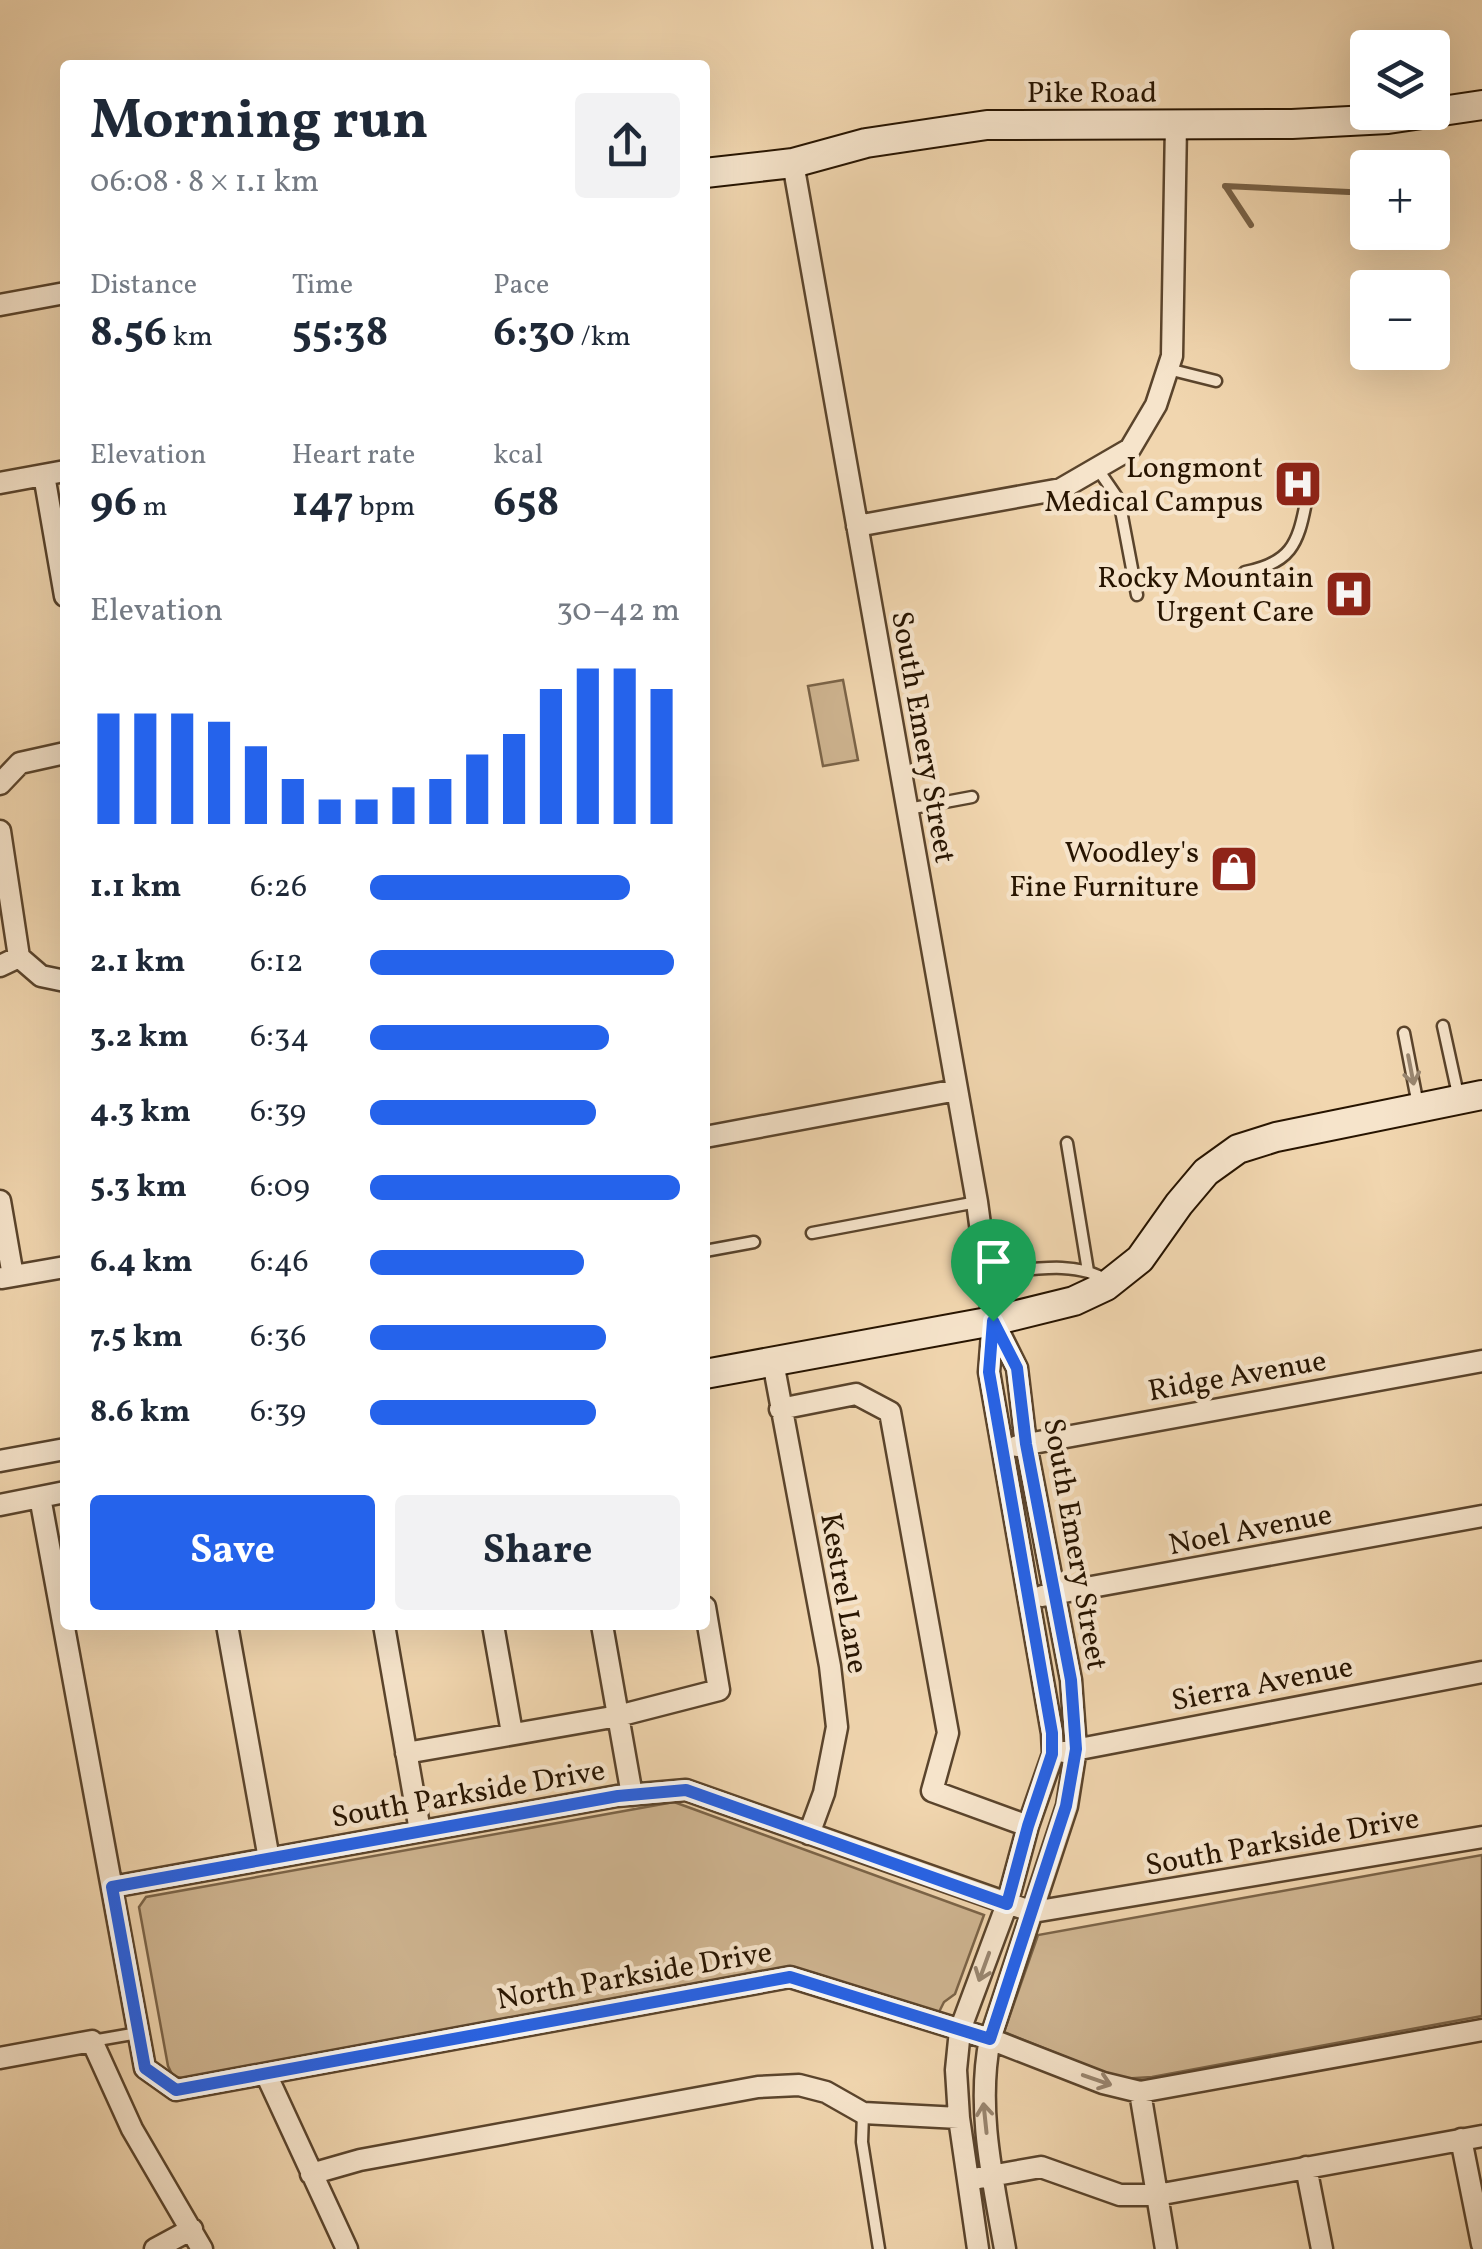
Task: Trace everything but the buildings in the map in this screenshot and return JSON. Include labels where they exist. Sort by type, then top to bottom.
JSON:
[{"type":"street","name":"Pike Road","points":[[710,171],[793,163],[866,144],[987,125],[1292,124],[1388,119],[1482,105]]},
{"type":"street","points":[[857,526],[1061,488],[1130,449],[1156,405],[1172,356],[1176,124]]},
{"type":"street","name":"South Emery Street","points":[[793,163],[976,1202],[993,1321],[989,1372],[1050,1708],[1052,1754],[960,2030],[956,2070],[959,2118],[978,2249]]},
{"type":"street","points":[[0,305],[60,294]]},
{"type":"street","points":[[0,483],[60,471]]},
{"type":"street","points":[[44,475],[60,567]]},
{"type":"street","points":[[0,784],[20,763],[60,754]]},
{"type":"street","points":[[0,831],[9,961],[60,980]]},
{"type":"street","points":[[710,1136],[957,1090]]},
{"type":"street","points":[[710,1373],[993,1321],[1074,1301],[1099,1277],[1140,1259],[1206,1172],[1238,1149],[1276,1137],[1470,1097]]},
{"type":"street","points":[[0,1201],[6,1278],[60,1268]]},
{"type":"street","name":"South Emery Street","points":[[993,1321],[1017,1368],[1026,1444],[1071,1680],[1076,1749],[1066,1806],[990,2039],[984,2074],[992,2177],[1005,2249]]},
{"type":"street","name":"Ridge Avenue","points":[[1003,1449],[1482,1361]]},
{"type":"street","name":"Kestrel Lane","points":[[773,1362],[830,1666],[837,1727],[824,1793],[808,1834]]},
{"type":"street","points":[[780,1409],[856,1394],[890,1412],[948,1733],[932,1791],[1028,1826]]},
{"type":"street","points":[[0,1461],[60,1450]]},
{"type":"street","points":[[0,1504],[60,1493]]},
{"type":"street","points":[[40,1497],[60,1605]]},
{"type":"street","name":"Noel Avenue","points":[[1030,1599],[1482,1516]]},
{"type":"street","points":[[65,1630],[139,2033]]},
{"type":"street","points":[[228,1630],[269,1859]]},
{"type":"street","points":[[385,1630],[420,1832]]},
{"type":"street","points":[[494,1630],[512,1733]]},
{"type":"street","points":[[603,1630],[632,1795]]},
{"type":"street","points":[[406,1753],[618,1716],[718,1690],[708,1630]]},
{"type":"street","name":"Sierra Avenue","points":[[1052,1754],[1482,1672]]},
{"type":"street","name":"South Parkside Drive","points":[[112,1887],[632,1795],[686,1790],[1033,1912],[1482,1837]]},
{"type":"street","name":"North Parkside Drive","points":[[139,2033],[145,2068],[176,2090],[790,1977],[990,2039],[1140,2092],[1482,2030]]},
{"type":"street","points":[[0,2058],[92,2041],[132,2129],[202,2249]]},
{"type":"street","points":[[266,2074],[347,2249]]},
{"type":"street","points":[[311,2174],[360,2160],[758,2088],[800,2085],[826,2092],[863,2112],[959,2118]]},
{"type":"street","points":[[1140,2092],[1166,2249]]},
{"type":"street","points":[[967,2178],[1041,2167],[1120,2195],[1156,2194],[1471,2137],[1482,2244]]},
{"type":"street","points":[[1306,2167],[1322,2249]]},
{"type":"street","points":[[155,2249],[192,2230]]},
{"type":"lane","points":[[1168,369],[1216,382]]},
{"type":"lane","points":[[1097,468],[1119,500],[1136,595]]},
{"type":"lane","points":[[1246,572],[1272,567],[1290,550],[1302,526],[1306,502],[1296,486]]},
{"type":"lane","points":[[907,809],[972,797]]},
{"type":"lane","points":[[1443,1026],[1470,1097]]},
{"type":"lane","points":[[1404,1032],[1419,1107]]},
{"type":"lane","points":[[986,1274],[1064,1269],[1099,1277],[1067,1143]]},
{"type":"lane","points":[[812,1233],[976,1202]]},
{"type":"lane","points":[[710,1250],[754,1242]]},
{"type":"lane","points":[[92,2041],[139,2033]]},
{"type":"lane","points":[[863,2112],[864,2158],[879,2249]]},
{"type":"shaded area","points":[[843,680],[858,760],[823,766],[808,686]]},
{"type":"shaded area","points":[[674,1802],[984,1915],[955,1994],[944,2002],[938,2014],[814,1973],[785,1970],[185,2079],[173,2076],[139,1907],[146,1897]]},
{"type":"shaded area","points":[[1482,1855],[1482,2016],[1152,2077],[1120,2079],[1004,2032],[1038,1935]]},
{"type":"waterway","points":[[1225,186],[1349,192]]},
{"type":"waterway","points":[[1226,187],[1251,225]]},
{"type":"place","name":"Longmont Medical Campus","points":[[1298,484]]},
{"type":"place","name":"Rocky Mountain Urgent Care","points":[[1349,594]]},
{"type":"place","name":"Woodley's Fine Furniture","points":[[1234,869]]},
{"type":"route","points":[[993,1321],[1017,1368],[1026,1444],[1071,1680],[1076,1749],[1066,1806],[990,2039],[790,1977],[176,2090],[145,2068],[112,1887],[618,1796],[686,1790],[1007,1904],[1052,1754],[1052,1733],[989,1372],[993,1321]]}]
